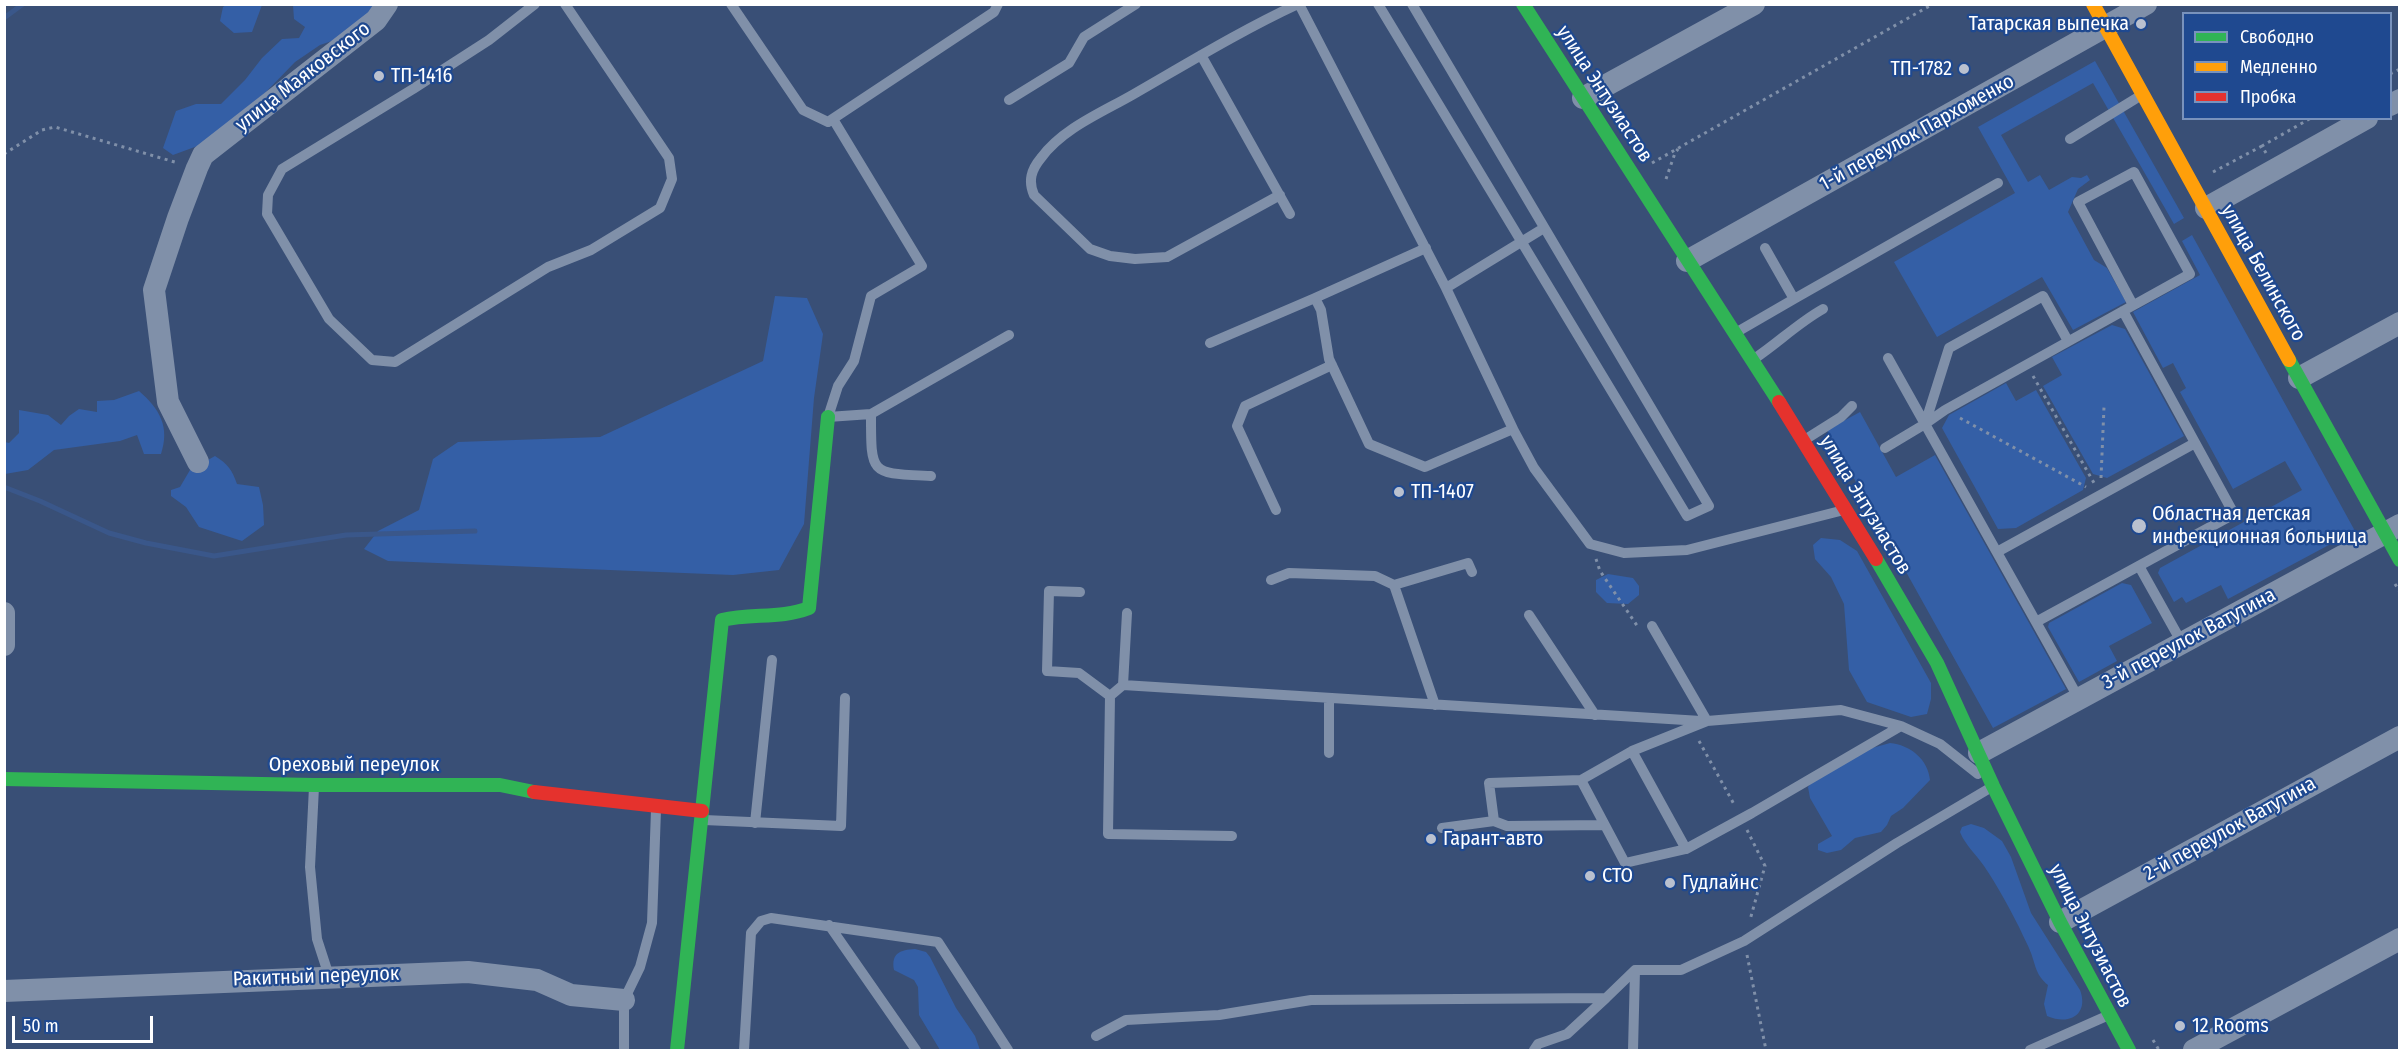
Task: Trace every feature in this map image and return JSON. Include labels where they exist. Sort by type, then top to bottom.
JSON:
[{"type":"street","name":"улица Маяковского","points":[[198,462],[168,402],[154,290],[202,155],[376,20],[387,4]]},
{"type":"street","name":"улица Энтузиастов","points":[[1523,4],[1847,509],[1937,663],[1993,786],[2060,922],[2129,1050]]},
{"type":"street","points":[[1583,99],[1754,4]]},
{"type":"street","name":"улица Белинского","points":[[2094,4],[2299,378],[2392,529],[2400,560]]},
{"type":"street","name":"1-й переулок Пархоменко","points":[[1688,261],[2146,4]]},
{"type":"street","points":[[2206,208],[2363,120]]},
{"type":"street","points":[[2299,378],[2400,323]]},
{"type":"street","points":[[677,1050],[722,620],[736,615],[793,616],[809,608],[828,417]]},
{"type":"street","name":"3-й переулок Ватутина","points":[[1979,753],[2392,529]]},
{"type":"street","points":[[4,613],[4,645]]},
{"type":"street","name":"2-й переулок Ватутина","points":[[2060,922],[2400,737]]},
{"type":"street","name":"Ореховый переулок","points":[[4,779],[314,785],[501,785],[549,795],[702,816]]},
{"type":"street","points":[[2194,1050],[2400,939]]},
{"type":"street","name":"Ракитный переулок","points":[[4,991],[468,972],[537,980],[571,995],[624,1000]]},
{"type":"lane","points":[[536,4],[489,40],[451,65],[282,169],[268,195],[267,214],[329,319],[372,360],[395,362],[548,267],[591,250],[660,208],[672,179],[669,158],[565,4]]},
{"type":"lane","points":[[731,4],[803,110],[828,122],[994,12],[998,4]]},
{"type":"lane","points":[[1009,100],[1068,63],[1084,37],[1136,4]]},
{"type":"lane","points":[[1280,195],[1167,257],[1135,259],[1110,256],[1090,249],[1034,195],[1029,183],[1033,170],[1041,157],[1066,133],[1201,55],[1299,4],[1426,248],[1534,468],[1590,544],[1624,553],[1687,550],[1847,509]]},
{"type":"lane","points":[[1378,4],[1687,516],[1709,506],[1412,4]]},
{"type":"lane","points":[[1201,55],[1290,214]]},
{"type":"lane","points":[[2070,139],[2143,95]]},
{"type":"lane","points":[[833,119],[922,266],[872,296],[854,361],[838,386],[828,417],[872,414],[1009,335]]},
{"type":"lane","points":[[1886,448],[1945,410],[2190,274],[2134,172],[2078,202],[2133,305]]},
{"type":"lane","points":[[1734,334],[1998,183]]},
{"type":"lane","points":[[1446,288],[1544,228]]},
{"type":"lane","points":[[1210,343],[1426,248]]},
{"type":"lane","points":[[1765,248],[1794,299]]},
{"type":"lane","points":[[1925,424],[1949,348],[2043,296],[2068,341]]},
{"type":"lane","points":[[1315,298],[1320,310],[1329,359],[1369,444],[1425,467],[1513,429]]},
{"type":"lane","points":[[1752,360],[1772,348],[1803,320],[1823,309]]},
{"type":"lane","points":[[2036,622],[2234,514],[2123,311]]},
{"type":"lane","points":[[1888,358],[2079,699]]},
{"type":"lane","points":[[1276,510],[1237,426],[1245,406],[1332,365]]},
{"type":"lane","points":[[1803,441],[1841,417],[1852,406]]},
{"type":"lane","points":[[872,414],[872,451],[875,464],[886,474],[931,476]]},
{"type":"lane","points":[[1997,552],[2195,443]]},
{"type":"lane","points":[[1271,580],[1289,573],[1375,576],[1394,585],[1468,563],[1472,572]]},
{"type":"lane","points":[[2139,566],[2182,643]]},
{"type":"lane","points":[[1394,585],[1435,705]]},
{"type":"lane","points":[[1080,592],[1049,591],[1047,670],[1079,673],[1110,696]]},
{"type":"lane","points":[[1123,685],[1126,613]]},
{"type":"lane","points":[[1529,615],[1595,716]]},
{"type":"lane","points":[[1652,627],[1707,721]]},
{"type":"lane","points":[[755,823],[772,660]]},
{"type":"lane","points":[[1232,836],[1108,834],[1110,696],[1123,685],[1595,716],[1707,721],[1841,711],[1901,726],[1940,744],[1993,786],[1897,843],[1744,941],[1681,970],[1635,970],[1567,1034],[1538,1044],[1534,1050]]},
{"type":"lane","points":[[702,816],[755,823],[841,826],[845,698]]},
{"type":"lane","points":[[1329,699],[1329,753]]},
{"type":"lane","points":[[1494,821],[1490,783],[1581,780],[1632,751],[1707,721]]},
{"type":"lane","points":[[1581,780],[1624,863],[1686,849],[1742,819],[1754,816],[1901,726]]},
{"type":"lane","points":[[1632,751],[1686,849]]},
{"type":"lane","points":[[314,785],[310,867],[317,939],[329,976]]},
{"type":"lane","points":[[624,1050],[624,1000],[640,968],[652,923],[656,808]]},
{"type":"lane","points":[[1442,828],[1494,821],[1507,826],[1604,825]]},
{"type":"lane","points":[[744,1050],[751,933],[761,921],[771,918],[938,942],[1008,1050]]},
{"type":"lane","points":[[830,925],[916,1050]]},
{"type":"lane","points":[[1633,1050],[1635,970]]},
{"type":"lane","points":[[1096,1036],[1126,1020],[1219,1015],[1311,1000],[1606,998]]},
{"type":"lane","points":[[2030,1050],[2109,1015]]},
{"type":"path","points":[[1632,175],[1933,4]]},
{"type":"path","points":[[2193,184],[2308,120]]},
{"type":"path","points":[[4,154],[42,130],[55,127],[197,168]]},
{"type":"path","points":[[1650,203],[1666,179],[1674,153],[1682,146]]},
{"type":"path","points":[[2262,146],[2275,170]]},
{"type":"path","points":[[2026,364],[2101,495]]},
{"type":"path","points":[[2101,495],[2104,407]]},
{"type":"path","points":[[1945,410],[2101,495]]},
{"type":"path","points":[[1590,544],[1600,571],[1639,628],[1652,627]]},
{"type":"path","points":[[1691,727],[1742,819]]},
{"type":"shaded area","points":[[228,4],[262,5],[252,32],[234,33],[220,21],[223,7]]},
{"type":"shaded area","points":[[293,5],[382,5],[347,36],[320,45],[295,62],[265,93],[211,141],[173,155],[163,148],[176,111],[196,104],[221,104],[282,39],[299,38],[305,27],[294,19]]},
{"type":"shaded area","points":[[2095,61],[2184,218],[2174,224],[2093,83],[2001,135],[2028,182],[2040,175],[2049,190],[2072,177],[2081,178],[2087,175],[2090,180],[2078,189],[2068,212],[2094,260],[2107,268],[2126,302],[2073,330],[2042,277],[1937,337],[1894,262],[2015,193],[1978,127]]},
{"type":"shaded area","points":[[2192,235],[2355,531],[2228,599],[2221,585],[2186,603],[2182,597],[2174,602],[2158,573],[2160,568],[2302,490],[2285,461],[2233,489],[2180,392],[2186,388],[2173,363],[2163,368],[2133,312],[2200,275],[2182,241]]},
{"type":"shaded area","points":[[775,296],[807,298],[823,334],[814,398],[804,524],[779,570],[733,575],[388,561],[364,549],[378,531],[419,510],[433,459],[458,442],[600,437],[763,361]]},
{"type":"shaded area","points":[[2112,325],[2125,329],[2184,436],[2107,478],[2093,474],[2043,386],[2062,375],[2052,357]]},
{"type":"shaded area","points":[[2006,383],[2016,401],[2036,390],[2086,478],[2083,490],[2016,528],[1998,529],[1942,428],[1949,415]]},
{"type":"shaded area","points":[[139,391],[158,412],[164,427],[164,444],[161,454],[144,454],[137,435],[120,441],[54,450],[28,470],[5,474],[5,442],[9,443],[19,433],[19,410],[48,415],[61,425],[79,409],[97,412],[97,401],[114,400]]},
{"type":"shaded area","points":[[1860,412],[1896,477],[1935,455],[2066,689],[1993,728],[1827,430]]},
{"type":"shaded area","points":[[215,456],[229,468],[237,484],[259,487],[264,525],[242,541],[199,527],[186,507],[171,496],[171,490],[180,487],[190,470]]},
{"type":"shaded area","points":[[1821,538],[1840,540],[1857,551],[1931,683],[1931,699],[1927,714],[1911,717],[1867,702],[1849,670],[1844,604],[1831,577],[1815,559],[1813,545]]},
{"type":"shaded area","points":[[1608,574],[1633,578],[1639,586],[1639,595],[1628,604],[1607,603],[1596,592],[1596,580]]},
{"type":"shaded area","points":[[2122,583],[2131,585],[2152,623],[2109,646],[2117,661],[2079,682],[2048,627],[2049,623]]},
{"type":"shaded area","points":[[1890,743],[1917,754],[1929,772],[1930,780],[1903,808],[1891,816],[1881,832],[1855,838],[1841,850],[1827,853],[1818,850],[1818,844],[1832,836],[1810,798],[1808,787],[1812,782],[1858,752]]},
{"type":"shaded area","points":[[1971,824],[1984,828],[2002,841],[2011,857],[2031,913],[2080,990],[2082,1006],[2076,1016],[2063,1020],[2047,1016],[2044,1004],[2048,985],[2039,974],[2003,896],[1960,832],[1962,827]]},
{"type":"shaded area","points":[[915,949],[926,952],[930,957],[956,1008],[975,1036],[980,1050],[940,1050],[919,1015],[918,987],[914,980],[894,970],[895,956],[905,950]]},
{"type":"waterway","points":[[4,18],[23,4]]},
{"type":"waterway","points":[[4,487],[109,533],[146,543],[214,556],[346,535],[475,531]]},
{"type":"traffic: fast","points":[[1523,4],[1779,402]]},
{"type":"traffic: fast","points":[[2289,360],[2400,560]]},
{"type":"traffic: fast","points":[[677,1050],[722,620],[788,614],[809,608],[828,417]]},
{"type":"traffic: fast","points":[[1876,559],[1937,663],[1993,786],[2060,922],[2129,1050]]},
{"type":"traffic: fast","points":[[4,779],[314,785],[500,785],[534,792]]},
{"type":"traffic: slow","points":[[2093,4],[2289,360]]},
{"type":"traffic: jam","points":[[1779,402],[1876,559]]},
{"type":"traffic: jam","points":[[534,792],[702,811]]},
{"type":"place","name":"Татарская выпечка","points":[[2141,24]]},
{"type":"place","name":"ТП-1782","points":[[1964,69]]},
{"type":"place","name":"ТП-1416","points":[[379,76]]},
{"type":"place","name":"ТП-1407","points":[[1399,492]]},
{"type":"place","name":"Областная детская инфекционная больница","points":[[2139,526]]},
{"type":"place","name":"Гарант-авто","points":[[1431,839]]},
{"type":"place","name":"СТО","points":[[1590,876]]},
{"type":"place","name":"Гудлайнс","points":[[1670,883]]},
{"type":"place","name":"12 Rooms","points":[[2180,1026]]}]
